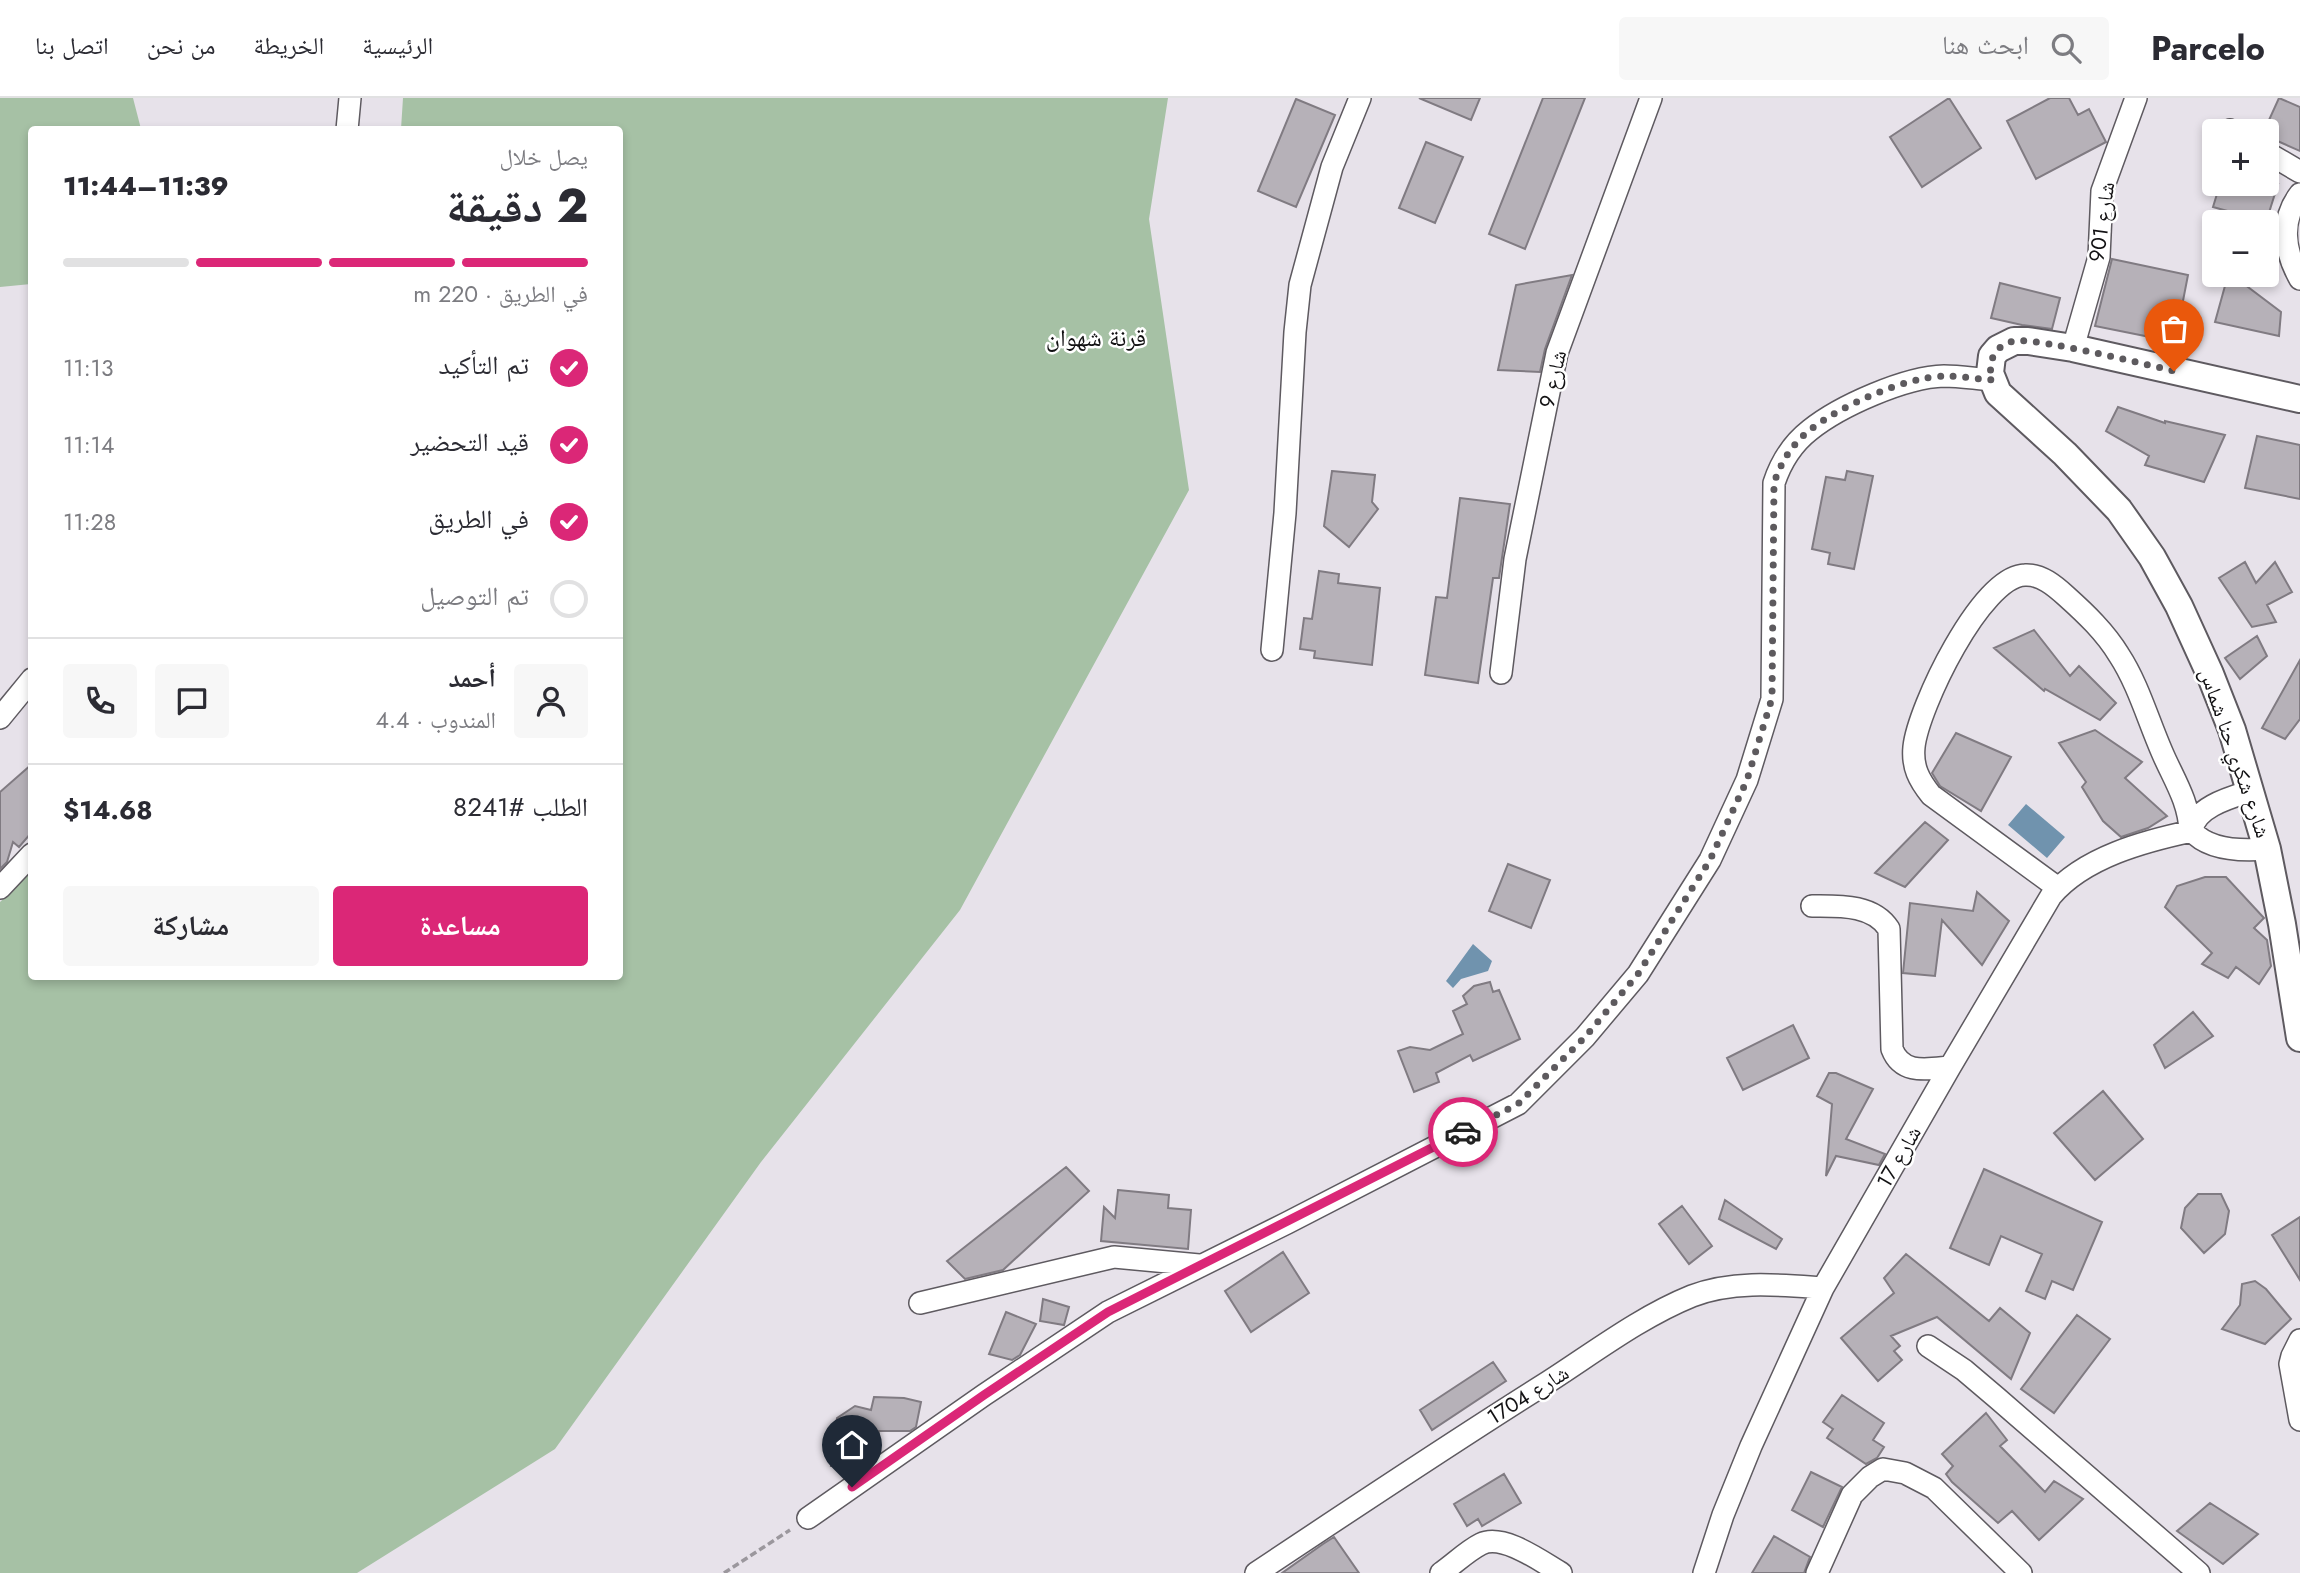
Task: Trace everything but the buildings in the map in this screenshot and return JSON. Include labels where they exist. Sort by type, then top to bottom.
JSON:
[{"type":"street","points":[[347,126],[350,98]]},
{"type":"street","points":[[1272,650],[1285,513],[1300,285],[1332,167],[1360,98]]},
{"type":"street","name":"شارع 9","points":[[1501,673],[1515,559],[1557,354],[1651,98]]},
{"type":"street","name":"شارع 901","points":[[2073,348],[2099,257],[2102,191],[2136,98]]},
{"type":"street","points":[[2279,160],[2300,172]]},
{"type":"street","points":[[2300,194],[2286,222],[2286,241],[2292,264],[2300,279]]},
{"type":"street","points":[[807,1518],[1108,1312],[1518,1104],[1585,1037],[1638,974],[1710,860],[1747,780],[1772,698],[1774,483],[1782,461],[1809,430],[1857,402],[1897,385],[1943,376],[1993,380],[1990,373],[1992,356],[1998,349],[2014,341],[2073,348],[2300,399]]},
{"type":"street","name":"شارع شكري حنا شماس","points":[[1993,380],[1998,393],[2065,454],[2119,510],[2152,557],[2179,606],[2232,730],[2267,849],[2295,981],[2300,1038]]},
{"type":"street","points":[[2058,888],[1931,795],[1920,781],[1915,768],[1917,730],[1927,701],[1959,637],[1971,618],[1992,595],[2017,576],[2027,574],[2060,591],[2101,629],[2120,656],[2185,801],[2191,831],[2224,848],[2246,851],[2267,849]]},
{"type":"street","points":[[0,718],[28,684]]},
{"type":"street","points":[[2191,831],[2204,812],[2250,792]]},
{"type":"street","name":"شارع 17","points":[[1704,1573],[1723,1515],[1751,1446],[1823,1288],[1950,1067],[2058,888],[2094,863],[2128,849],[2191,831]]},
{"type":"street","points":[[0,888],[28,858]]},
{"type":"street","points":[[1812,906],[1860,909],[1882,918],[1889,929],[1892,1049],[1896,1059],[1903,1065],[1917,1069],[1950,1067]]},
{"type":"street","points":[[920,1303],[1114,1257],[1199,1265]]},
{"type":"street","name":"شارع 1704","points":[[1256,1573],[1423,1461],[1647,1320],[1693,1296],[1736,1286],[1763,1284],[1823,1288]]},
{"type":"street","points":[[2300,1340],[2290,1364],[2300,1420]]},
{"type":"street","points":[[1928,1346],[1964,1370],[2199,1573]]},
{"type":"street","points":[[1817,1573],[1852,1495],[1870,1477],[1883,1469],[1905,1473],[1934,1488],[2021,1573]]},
{"type":"street","points":[[1441,1573],[1483,1543],[1494,1542],[1524,1551],[1561,1573]]},
{"type":"path","points":[[724,1573],[807,1518]]},
{"type":"green space","points":[[0,98],[133,98],[140,126],[28,126],[28,284],[0,287]]},
{"type":"green space","points":[[403,98],[1168,98],[1149,219],[1189,490],[960,910],[761,1162],[555,1449],[357,1573],[0,1573],[0,902],[28,875],[28,980],[623,980],[623,126],[401,126]]},
{"type":"water","points":[[2026,804],[2065,837],[2047,858],[2008,825]]},
{"type":"water","points":[[1473,944],[1492,961],[1488,971],[1461,979],[1453,988],[1446,981]]},
{"type":"way so far","points":[[1463,1132],[1518,1104],[1585,1037],[1638,974],[1710,860],[1747,780],[1772,698],[1774,483],[1782,461],[1809,430],[1857,402],[1897,385],[1943,376],[1993,380],[1990,373],[1992,356],[1998,349],[2014,341],[2073,348],[2174,371]]},
{"type":"district","name":"قرنة شهوان","points":[[1096,337]]},
{"type":"route","points":[[852,1487],[1108,1312],[1463,1132]]}]
